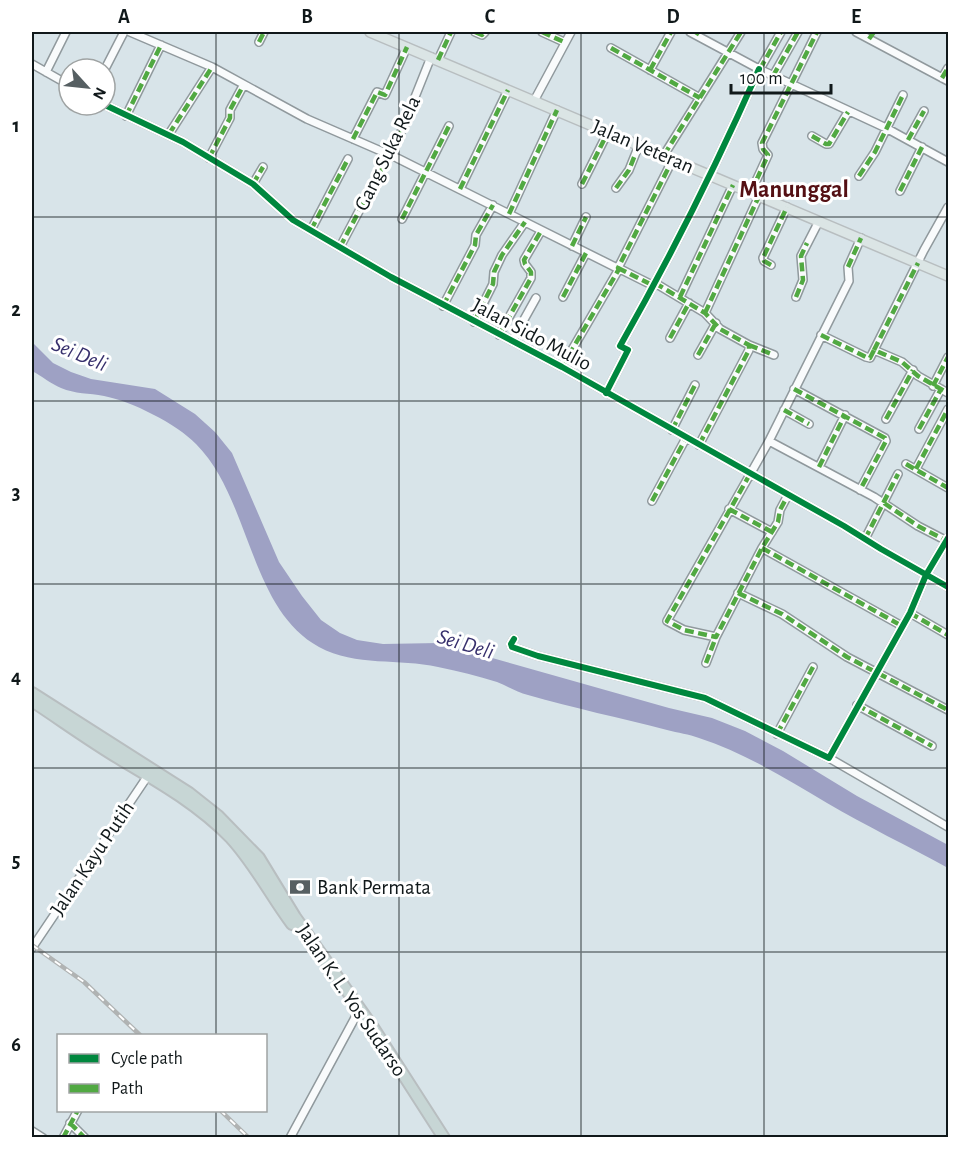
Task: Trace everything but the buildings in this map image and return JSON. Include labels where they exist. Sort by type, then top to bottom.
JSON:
[{"type":"highway","name":"Jalan K. L. Yos Sudarso","points":[[32,693],[150,771],[231,838],[289,920],[359,1012],[444,1137]]},
{"type":"highway","name":"Jalan K. L. Yos Sudarso","points":[[32,701],[119,758],[150,771]]},
{"type":"highway","name":"Jalan K. L. Yos Sudarso","points":[[359,1012],[437,1137]]},
{"type":"main road","name":"Jalan Veteran","points":[[370,32],[948,276]]},
{"type":"street","points":[[46,72],[66,32]]},
{"type":"street","points":[[111,57],[124,32]]},
{"type":"street","points":[[130,32],[212,67],[307,119],[391,155],[586,253],[655,284],[705,313],[720,329],[749,345],[774,354]]},
{"type":"street","points":[[259,42],[264,32]]},
{"type":"street","name":"Gang Suka Rela","points":[[340,247],[391,155],[411,113],[411,107],[451,32]]},
{"type":"street","points":[[475,32],[482,35],[485,32]]},
{"type":"street","points":[[542,32],[564,42]]},
{"type":"street","points":[[534,101],[571,32]]},
{"type":"street","points":[[650,70],[671,32]]},
{"type":"street","points":[[562,367],[618,268],[668,157],[700,98],[741,32]]},
{"type":"street","points":[[606,393],[628,350],[620,345],[655,284],[710,175],[759,69],[782,32]]},
{"type":"street","points":[[773,76],[798,32]]},
{"type":"street","points":[[705,313],[755,194],[768,155],[762,143],[818,32]]},
{"type":"street","points":[[856,32],[945,80],[948,68]]},
{"type":"street","points":[[869,39],[874,32]]},
{"type":"street","points":[[695,33],[759,69],[886,128],[948,162]]},
{"type":"street","points":[[126,116],[161,45]]},
{"type":"street","points":[[353,139],[377,92],[385,95],[407,47]]},
{"type":"street","points":[[611,48],[700,98]]},
{"type":"street","points":[[32,64],[57,78]]},
{"type":"street","points":[[169,134],[212,67]]},
{"type":"street","points":[[209,158],[230,118],[230,110],[243,86]]},
{"type":"street","points":[[460,189],[508,90]]},
{"type":"street","points":[[859,176],[875,152],[903,95]]},
{"type":"street","name":"Jalan Sido Mulio","points":[[117,111],[169,134],[253,184],[293,220],[443,306],[562,367],[948,587]]},
{"type":"street","points":[[509,213],[557,111]]},
{"type":"street","points":[[908,140],[924,111]]},
{"type":"street","points":[[813,136],[829,144],[848,112]]},
{"type":"street","points":[[402,219],[449,126]]},
{"type":"street","points":[[582,184],[608,132]]},
{"type":"street","points":[[616,188],[629,170],[639,145]]},
{"type":"street","points":[[900,191],[922,147]]},
{"type":"street","points":[[311,230],[348,159]]},
{"type":"street","points":[[253,184],[263,167]]},
{"type":"street","points":[[680,297],[733,185]]},
{"type":"street","points":[[443,306],[475,244],[476,235],[493,206]]},
{"type":"street","points":[[771,265],[764,261],[764,258],[787,207]]},
{"type":"street","points":[[821,335],[870,357],[948,207]]},
{"type":"street","points":[[572,246],[586,217]]},
{"type":"street","points":[[796,297],[804,280],[801,256],[819,221]]},
{"type":"street","points":[[474,322],[493,284],[494,272],[502,255],[525,222]]},
{"type":"street","points":[[499,335],[531,278],[531,272],[524,260],[541,231]]},
{"type":"street","points":[[716,637],[684,630],[667,621],[769,441],[849,280],[848,267],[861,238]]},
{"type":"street","points":[[563,297],[586,253]]},
{"type":"street","points":[[512,341],[536,298]]},
{"type":"street","points":[[670,338],[689,303]]},
{"type":"street","points":[[698,355],[716,323]]},
{"type":"street","points":[[699,446],[749,350],[749,345]]},
{"type":"street","points":[[874,350],[902,362],[918,376],[948,393]]},
{"type":"street","points":[[919,429],[948,357]]},
{"type":"street","points":[[886,419],[913,370]]},
{"type":"street","points":[[672,430],[695,385]]},
{"type":"street","points":[[794,389],[885,438],[886,441],[860,490]]},
{"type":"street","points":[[916,469],[946,422],[948,409]]},
{"type":"street","points":[[784,410],[809,424]]},
{"type":"street","points":[[819,467],[844,415]]},
{"type":"street","points":[[652,501],[686,438]]},
{"type":"street","points":[[769,441],[884,503],[918,526],[948,540],[945,551],[926,575],[909,613],[829,758]]},
{"type":"street","points":[[906,464],[948,488]]},
{"type":"street","points":[[865,540],[898,474]]},
{"type":"street","points":[[706,663],[738,593],[780,519],[780,510],[788,495]]},
{"type":"street","points":[[729,509],[772,532]]},
{"type":"street","points":[[762,548],[902,626]]},
{"type":"street","points":[[738,593],[782,614],[847,657],[948,710]]},
{"type":"street","points":[[909,613],[948,635]]},
{"type":"street","points":[[514,639],[512,647],[538,656],[705,698],[829,758],[948,827]]},
{"type":"street","points":[[777,734],[813,667]]},
{"type":"street","points":[[857,705],[932,746]]},
{"type":"street","name":"Jalan Kayu Putih","points":[[32,948],[150,771]]},
{"type":"street","points":[[290,1137],[359,1012]]},
{"type":"street","points":[[63,1137],[77,1112]]},
{"type":"street","points":[[70,1123],[85,1137]]},
{"type":"street","points":[[32,1131],[43,1137]]},
{"type":"water","points":[[32,342],[53,363],[71,372],[91,379],[155,389],[195,414],[215,432],[232,453],[279,562],[321,620],[340,633],[357,640],[383,644],[439,643],[712,718],[745,731],[783,751],[857,796],[948,845],[948,868],[764,767],[716,744],[545,700],[497,682],[460,672],[423,664],[363,660],[319,647],[296,630],[278,607],[264,581],[229,494],[214,467],[196,444],[166,421],[140,408],[104,396],[66,390],[32,371]]},
{"type":"railway","points":[[32,945],[84,982],[139,1034]]},
{"type":"railway","points":[[222,1112],[249,1138]]},
{"type":"marked path","points":[[259,42],[264,32]]},
{"type":"marked path","points":[[438,60],[451,32]]},
{"type":"marked path","points":[[475,32],[482,35],[485,32]]},
{"type":"marked path","points":[[542,32],[564,42]]},
{"type":"marked path","points":[[650,70],[671,32]]},
{"type":"marked path","points":[[664,155],[741,32]]},
{"type":"marked path","points":[[760,69],[781,32]]},
{"type":"marked path","points":[[773,76],[798,32]]},
{"type":"marked path","points":[[751,192],[768,155],[762,143],[817,32]]},
{"type":"marked path","points":[[869,39],[874,32]]},
{"type":"marked path","points":[[126,116],[161,45]]},
{"type":"marked path","points":[[353,139],[377,92],[385,95],[407,47]]},
{"type":"marked path","points":[[611,48],[700,98]]},
{"type":"marked path","points":[[169,134],[212,67]]},
{"type":"marked path","points":[[942,78],[948,68]]},
{"type":"marked path","points":[[209,158],[230,118],[230,110],[243,86]]},
{"type":"marked path","points":[[460,189],[508,90]]},
{"type":"marked path","points":[[859,176],[875,152],[903,95]]},
{"type":"marked path","points":[[340,247],[411,113],[410,108]]},
{"type":"marked path","points":[[509,214],[557,110]]},
{"type":"marked path","points":[[908,140],[924,111]]},
{"type":"marked path","points":[[812,136],[829,144],[848,112]]},
{"type":"marked path","points":[[402,219],[449,126]]},
{"type":"marked path","points":[[582,184],[608,132]]},
{"type":"marked path","points":[[616,188],[629,170],[639,145]]},
{"type":"marked path","points":[[900,191],[922,147]]},
{"type":"marked path","points":[[311,230],[348,159]]},
{"type":"marked path","points":[[562,367],[619,269],[673,159]]},
{"type":"marked path","points":[[253,184],[263,167]]},
{"type":"marked path","points":[[680,297],[733,185]]},
{"type":"marked path","points":[[705,313],[759,196]]},
{"type":"marked path","points":[[443,306],[475,245],[476,235],[493,205]]},
{"type":"marked path","points":[[771,265],[763,258],[787,207]]},
{"type":"marked path","points":[[572,246],[586,217]]},
{"type":"marked path","points":[[474,322],[493,284],[494,272],[502,255],[525,222]]},
{"type":"marked path","points":[[499,335],[531,278],[531,272],[524,260],[541,231]]},
{"type":"marked path","points":[[848,267],[861,238]]},
{"type":"marked path","points":[[796,297],[803,280],[801,256],[807,243]]},
{"type":"marked path","points":[[563,297],[586,253]]},
{"type":"marked path","points":[[874,350],[918,263]]},
{"type":"marked path","points":[[618,268],[654,286]]},
{"type":"marked path","points":[[655,283],[705,313],[720,329],[749,345],[749,350],[699,445]]},
{"type":"marked path","points":[[670,338],[689,303]]},
{"type":"marked path","points":[[698,355],[716,323]]},
{"type":"marked path","points":[[821,335],[866,357],[870,358],[874,350],[902,362],[918,376],[948,393]]},
{"type":"marked path","points":[[749,345],[774,355]]},
{"type":"marked path","points":[[933,386],[948,357]]},
{"type":"marked path","points":[[886,419],[913,370]]},
{"type":"marked path","points":[[672,430],[695,385]]},
{"type":"marked path","points":[[794,389],[885,438],[886,441],[860,490]]},
{"type":"marked path","points":[[919,429],[941,389]]},
{"type":"marked path","points":[[916,469],[948,409]]},
{"type":"marked path","points":[[784,410],[809,424]]},
{"type":"marked path","points":[[819,467],[845,415]]},
{"type":"marked path","points":[[652,501],[686,438]]},
{"type":"marked path","points":[[906,464],[948,488]]},
{"type":"marked path","points":[[750,474],[667,621],[684,630],[716,637],[778,522],[780,510],[788,495]]},
{"type":"marked path","points":[[865,539],[898,474]]},
{"type":"marked path","points":[[884,503],[918,526],[947,541]]},
{"type":"marked path","points":[[729,509],[772,532]]},
{"type":"marked path","points":[[762,548],[902,626]]},
{"type":"marked path","points":[[738,593],[782,614],[847,657],[948,710]]},
{"type":"marked path","points":[[910,613],[948,635]]},
{"type":"marked path","points":[[706,663],[716,637]]},
{"type":"marked path","points":[[777,734],[813,667]]},
{"type":"marked path","points":[[857,705],[932,746]]},
{"type":"marked path","points":[[63,1138],[77,1112]]},
{"type":"marked path","points":[[70,1123],[85,1138]]},
{"type":"cycle path","points":[[606,393],[628,350],[620,346],[693,209],[759,69]]},
{"type":"cycle path","points":[[117,111],[183,142],[253,184],[293,220],[391,277],[562,367],[948,587]]},
{"type":"cycle path","points":[[514,639],[512,647],[538,656],[705,698],[829,758],[910,613],[926,575],[948,538]]},
{"type":"place","name":"Bank Permata","points":[[300,887]]},
{"type":"district","name":"Manunggal","points":[[794,189]]},
{"type":"water label","name":"Sei Deli","points":[[80,353]]},
{"type":"water label","name":"Sei Deli","points":[[466,643]]}]
